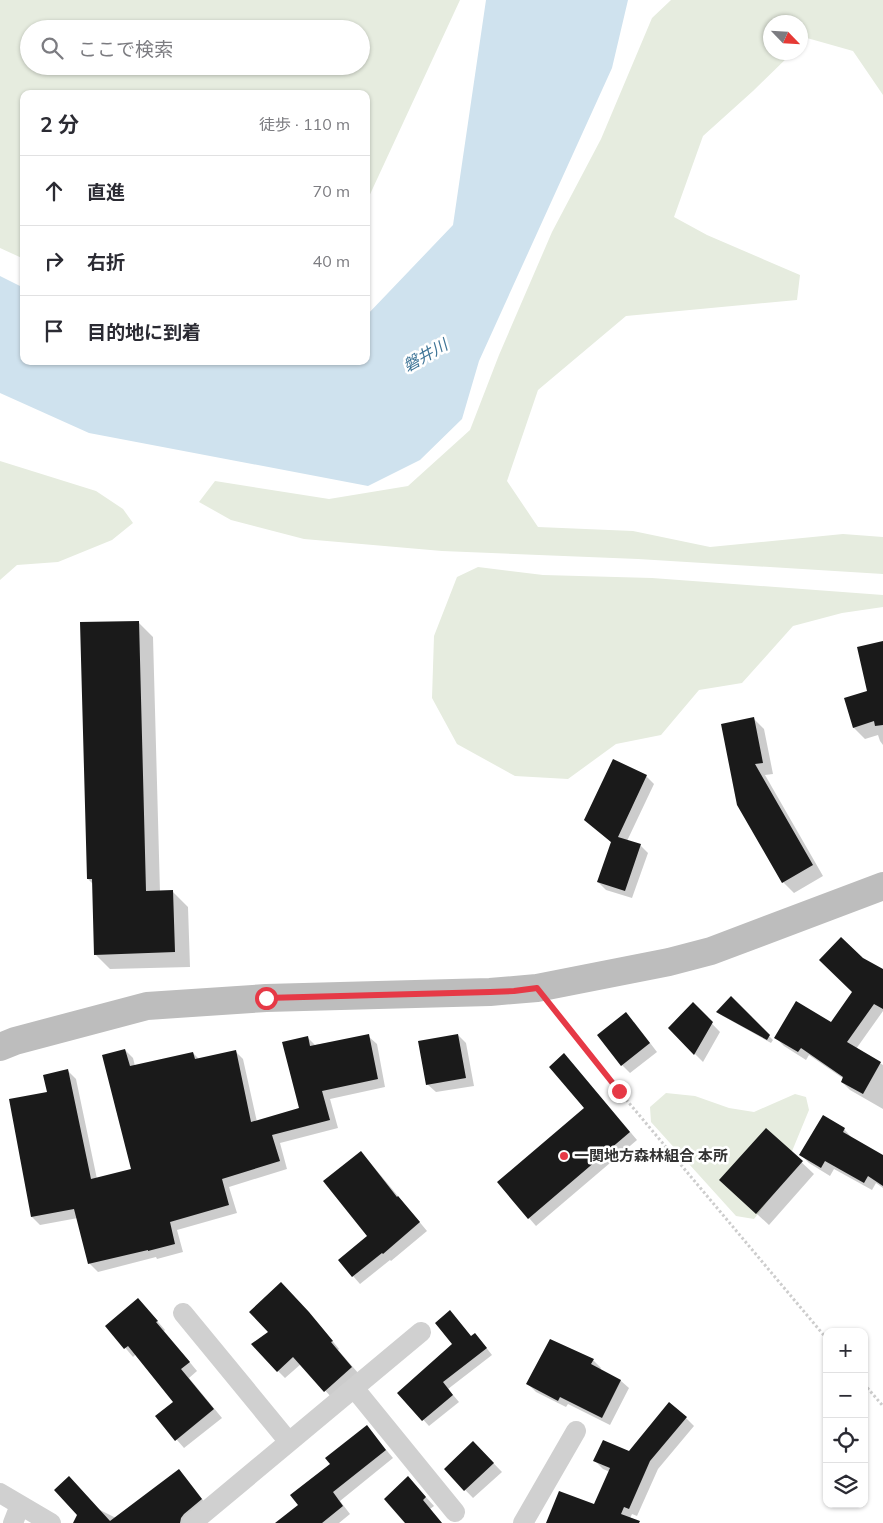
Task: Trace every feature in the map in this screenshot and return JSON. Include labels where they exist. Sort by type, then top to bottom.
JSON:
[{"type":"street","points":[[0,1047],[147,1006],[266,998],[490,992],[537,988],[669,962],[711,951],[883,886]]},
{"type":"street","points":[[183,1313],[289,1442]]},
{"type":"street","points":[[192,1523],[421,1332]]},
{"type":"street","points":[[354,1388],[455,1512]]},
{"type":"street","points":[[523,1523],[576,1431]]},
{"type":"street","points":[[0,1493],[16,1514],[51,1523]]},
{"type":"path","points":[[537,988],[619,1091],[823,1334]]},
{"type":"path","points":[[868,1389],[883,1406]]},
{"type":"shaded area","points":[[0,0],[460,0],[370,194],[370,90],[20,90],[20,257],[0,248]]},
{"type":"shaded area","points":[[671,0],[883,0],[883,95],[853,51],[808,38],[808,15],[763,15],[763,60],[785,60],[703,136],[674,217],[707,235],[800,275],[797,300],[626,316],[538,390],[507,481],[538,527],[633,531],[710,547],[843,534],[883,537],[883,574],[638,559],[442,551],[304,539],[231,520],[199,502],[215,481],[329,499],[408,486],[470,430],[499,355],[552,232],[601,139],[652,18]]},
{"type":"shaded area","points":[[0,461],[96,491],[123,509],[133,523],[112,540],[58,562],[17,565],[0,580]]},
{"type":"shaded area","points":[[478,567],[543,575],[652,578],[883,595],[883,607],[842,613],[793,626],[742,683],[699,690],[661,735],[616,744],[568,779],[515,776],[457,744],[432,698],[434,636],[457,577]]},
{"type":"shaded area","points":[[666,1093],[695,1096],[729,1108],[754,1112],[795,1094],[806,1097],[809,1110],[776,1190],[754,1219],[736,1216],[651,1122],[650,1107]]},
{"type":"water","name":"磐井川","points":[[486,0],[628,0],[612,68],[479,361],[462,419],[420,460],[368,486],[89,433],[0,393],[0,276],[20,286],[20,365],[370,365],[370,312],[453,225]]},
{"type":"building","points":[[139,621],[146,891],[173,890],[175,952],[94,955],[92,879],[87,879],[80,622]]},
{"type":"building","points":[[883,641],[883,725],[875,726],[874,721],[853,728],[844,698],[867,691],[857,647]]},
{"type":"building","points":[[754,717],[763,763],[755,764],[813,865],[782,883],[737,805],[721,724]]},
{"type":"building","points":[[613,759],[647,775],[618,837],[641,844],[625,891],[597,882],[611,842],[584,820]]},
{"type":"building","points":[[841,937],[863,958],[883,969],[883,1009],[874,1004],[847,1042],[881,1062],[863,1094],[841,1082],[843,1077],[801,1048],[798,1052],[774,1038],[796,1001],[831,1022],[852,992],[819,960]]},
{"type":"building","points":[[731,996],[770,1035],[767,1040],[716,1012]]},
{"type":"building","points":[[693,1002],[713,1022],[694,1055],[668,1028]]},
{"type":"building","points":[[626,1012],[650,1043],[621,1066],[597,1035]]},
{"type":"building","points":[[369,1034],[378,1079],[322,1091],[330,1120],[272,1135],[280,1161],[222,1179],[229,1205],[170,1222],[175,1244],[88,1264],[74,1209],[31,1217],[9,1099],[47,1092],[43,1075],[68,1069],[91,1179],[131,1169],[102,1055],[125,1049],[130,1066],[193,1052],[195,1059],[236,1050],[251,1122],[299,1108],[282,1042],[308,1036],[310,1046]]},
{"type":"building","points":[[458,1034],[466,1078],[426,1085],[418,1041]]},
{"type":"building","name":"一関地方森林組合 本所","points":[[564,1053],[630,1132],[528,1219],[497,1182],[584,1108],[549,1067]]},
{"type":"building","points":[[823,1115],[845,1128],[843,1132],[883,1155],[883,1186],[868,1176],[864,1183],[825,1161],[821,1168],[799,1155]]},
{"type":"building","points":[[766,1128],[803,1161],[756,1214],[719,1180]]},
{"type":"building","points":[[361,1151],[397,1197],[420,1222],[383,1254],[352,1277],[338,1260],[367,1236],[323,1181]]},
{"type":"building","points":[[281,1282],[309,1312],[352,1367],[324,1392],[293,1357],[277,1372],[251,1344],[268,1332],[249,1312]]},
{"type":"building","points":[[138,1298],[190,1362],[181,1369],[214,1409],[175,1441],[155,1416],[173,1402],[128,1346],[124,1349],[105,1326]]},
{"type":"building","points":[[450,1310],[471,1336],[475,1333],[487,1348],[443,1382],[453,1395],[422,1421],[397,1393],[452,1344],[435,1323]]},
{"type":"building","points":[[550,1339],[594,1359],[591,1364],[621,1380],[602,1418],[560,1397],[558,1401],[526,1384]]},
{"type":"building","points":[[669,1402],[687,1417],[650,1461],[629,1509],[624,1507],[621,1514],[640,1521],[639,1523],[546,1523],[559,1491],[594,1504],[610,1468],[593,1461],[603,1440],[629,1451]]},
{"type":"building","points":[[367,1425],[386,1450],[333,1492],[343,1506],[322,1523],[275,1523],[298,1505],[290,1495],[330,1464],[325,1458]]},
{"type":"building","points":[[473,1441],[494,1463],[464,1491],[444,1469]]},
{"type":"building","points":[[179,1469],[202,1499],[184,1514],[180,1523],[73,1523],[77,1515],[54,1490],[69,1476],[110,1521]]},
{"type":"building","points":[[408,1476],[426,1497],[423,1500],[442,1523],[405,1523],[384,1499]]},
{"type":"place","name":"一関地方森林組合 本所","points":[[564,1156]]},
{"type":"route","points":[[266,998],[490,992],[537,988],[619,1091]]}]
